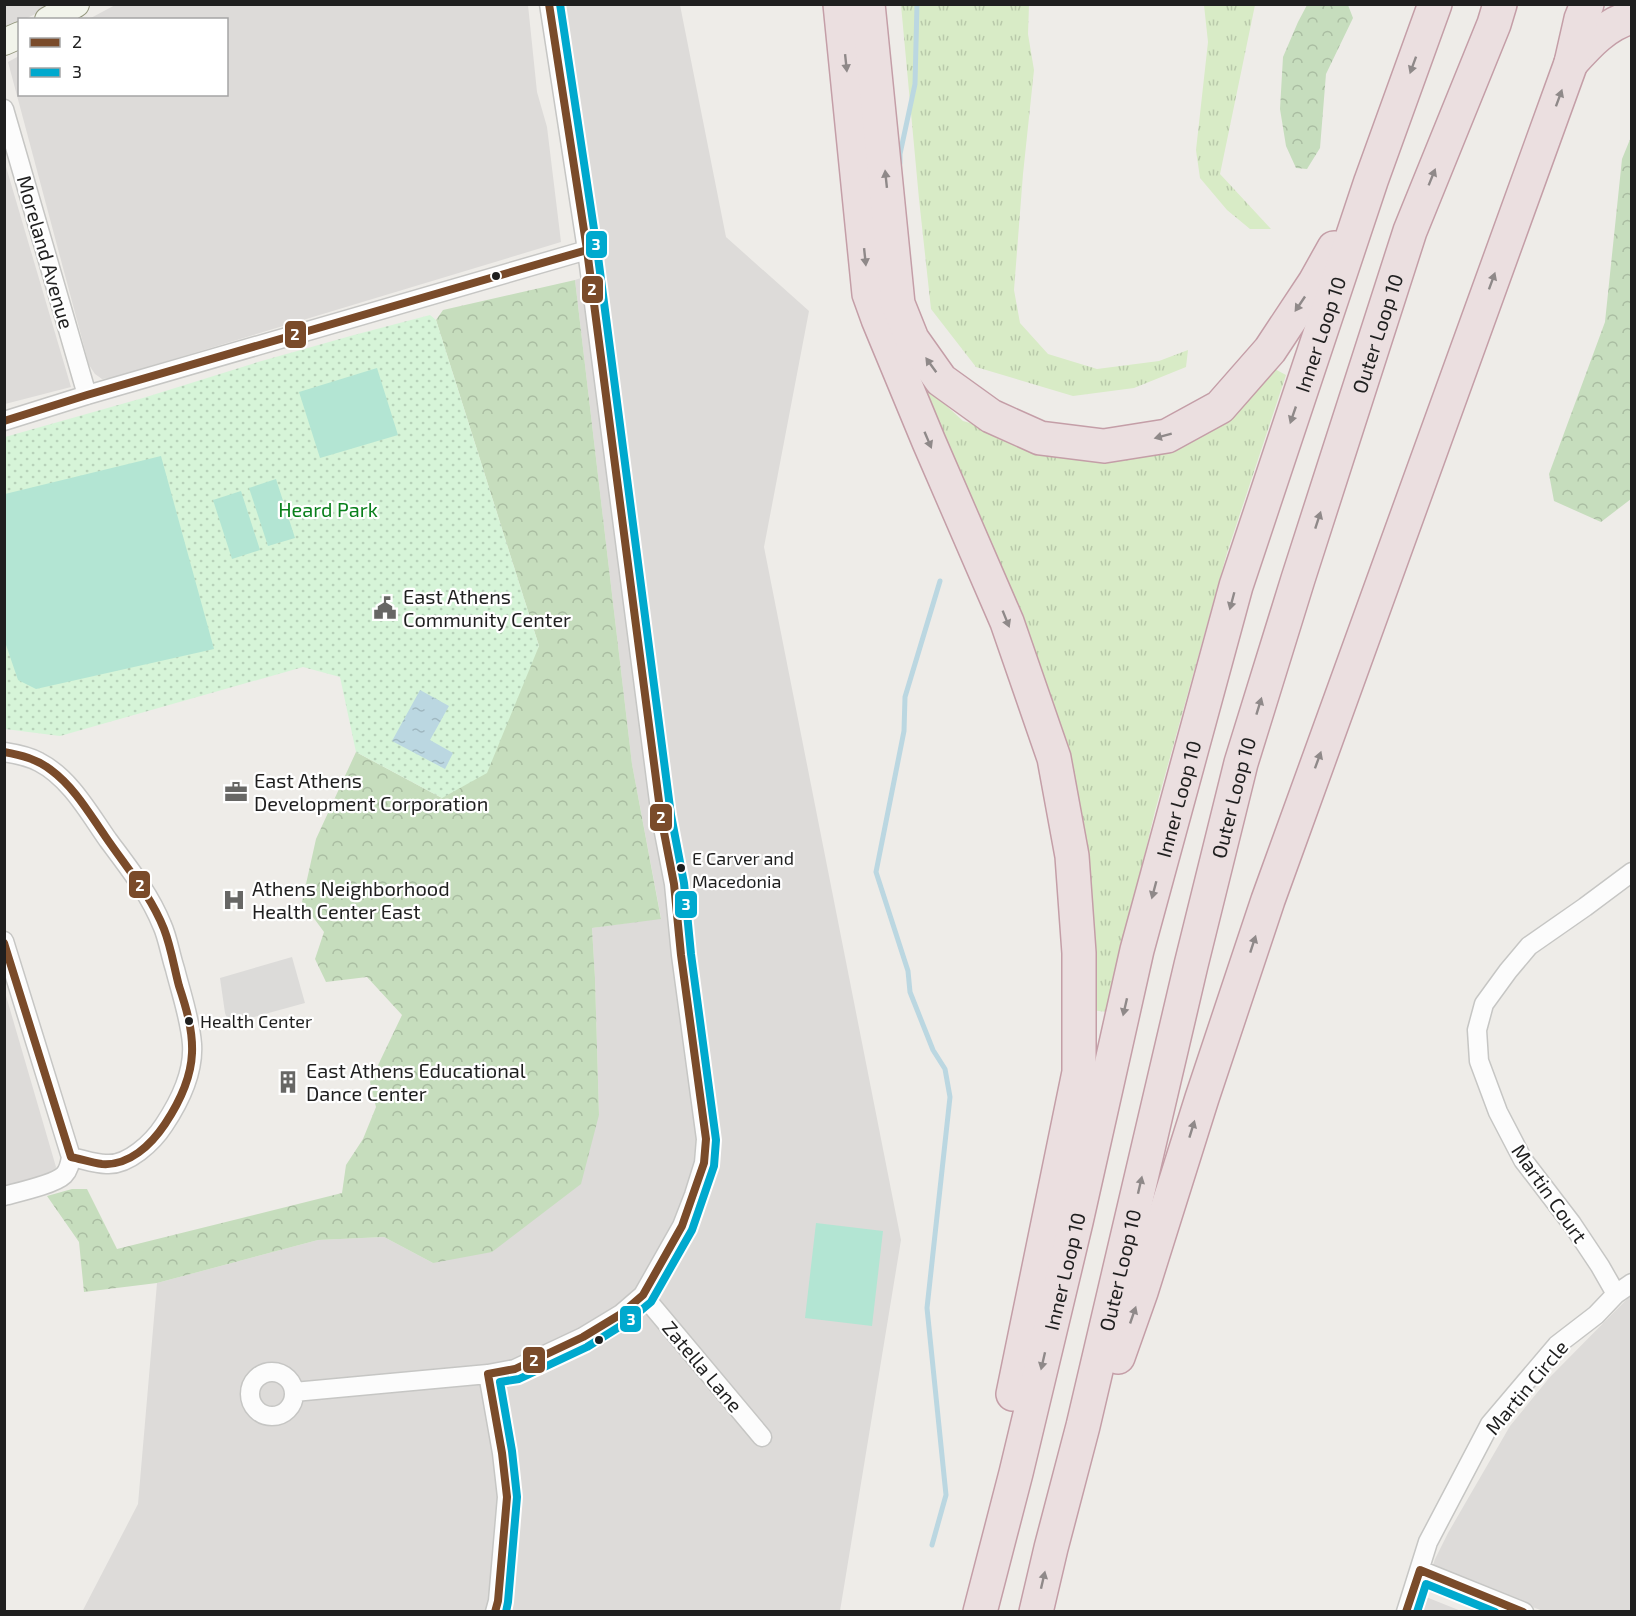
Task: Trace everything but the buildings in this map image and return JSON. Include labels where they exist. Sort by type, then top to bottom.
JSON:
[{"type":"highway","points":[[840,4],[869,294],[1007,622],[1054,758],[1072,856],[1079,953],[1079,1072],[999,1463],[972,1611]]},
{"type":"highway","points":[[868,4],[898,304],[912,339],[941,380],[992,416],[1040,438],[1104,446],[1167,436],[1220,407],[1270,350],[1315,282],[1371,181]]},
{"type":"highway","points":[[1051,1548],[1141,1292],[1268,900],[1572,63],[1581,19],[1587,4]]},
{"type":"highway","name":"Inner Loop 10","points":[[980,1611],[1071,1245],[1137,950],[1236,586],[1371,181],[1434,7]]},
{"type":"highway","name":"Outer Loop 10","points":[[1036,1611],[1083,1426],[1191,965],[1241,764],[1410,231],[1497,14]]},
{"type":"highway","points":[[1572,63],[1600,34],[1612,25],[1632,17]]},
{"type":"street","points":[[52,18],[76,4]]},
{"type":"street","points":[[294,1392],[488,1374],[515,1369],[583,1337],[621,1314],[643,1295],[682,1226],[704,1163],[706,1139],[674,884],[661,817],[587,250],[549,4]]},
{"type":"street","points":[[4,42],[18,35]]},
{"type":"street","name":"Moreland Avenue","points":[[4,109],[87,395]]},
{"type":"street","points":[[4,421],[587,250]]},
{"type":"street","points":[[4,753],[20,754],[41,762],[61,778],[138,880],[163,926],[188,1017],[192,1045],[190,1070],[174,1110],[150,1143],[120,1163],[107,1165],[71,1157]]},
{"type":"street","name":"Martin Court","points":[[1624,1288],[1583,1241],[1523,1160],[1498,1112],[1479,1060],[1477,1030],[1484,1004],[1529,946],[1632,872]]},
{"type":"street","points":[[4,941],[71,1157],[65,1174],[55,1181],[4,1196]]},
{"type":"street","name":"Martin Circle","points":[[1406,1611],[1428,1542],[1490,1424],[1557,1345],[1596,1315],[1624,1288]]},
{"type":"street","name":"Zatella Lane","points":[[643,1295],[762,1437]]},
{"type":"street","points":[[488,1374],[507,1497],[498,1601],[495,1611]]},
{"type":"street","points":[[1420,1570],[1524,1611]]},
{"type":"shaded area","points":[[117,4],[528,5],[537,92],[547,127],[561,242],[102,379],[89,365],[8,62],[18,57],[18,96],[228,96],[228,18],[91,18]]},
{"type":"shaded area","points":[[5,5],[54,5],[27,18],[18,18],[18,23],[5,30]]},
{"type":"shaded area","points":[[560,5],[680,5],[726,237],[809,311],[764,547],[901,1240],[840,1611],[82,1612],[138,1504],[157,1283],[318,1240],[384,1237],[433,1263],[599,1115],[592,928],[661,918],[632,764],[575,280],[601,271]]},
{"type":"shaded area","points":[[4,160],[71,387],[5,404],[4,404]]},
{"type":"shaded area","points":[[292,957],[305,1003],[229,1024],[225,1013],[220,978]]},
{"type":"shaded area","points":[[4,989],[56,1167],[53,1176],[4,1187]]},
{"type":"shaded area","points":[[1631,1295],[1631,1611],[1543,1611],[1432,1568],[1448,1533],[1510,1426],[1550,1377]]},
{"type":"shaded area","points":[[1421,1595],[1461,1611],[1414,1612]]},
{"type":"green space","points":[[901,5],[1029,5],[1028,34],[1034,70],[1014,290],[1020,323],[1048,354],[1097,369],[1159,361],[1188,350],[1186,367],[1134,388],[1073,396],[976,367],[931,309]]},
{"type":"green space","points":[[1204,5],[1255,5],[1220,174],[1271,229],[1250,229],[1227,210],[1200,178],[1196,150],[1208,42]]},
{"type":"green space","points":[[1307,5],[1348,5],[1353,18],[1326,74],[1320,148],[1307,169],[1296,168],[1286,146],[1280,109],[1283,57]]},
{"type":"green space","points":[[1631,137],[1631,499],[1601,522],[1554,501],[1549,474],[1605,322],[1622,159]]},
{"type":"green space","points":[[575,280],[632,764],[661,919],[592,928],[599,1115],[581,1184],[492,1252],[433,1263],[384,1237],[318,1240],[157,1283],[84,1292],[79,1242],[47,1196],[72,1189],[87,1189],[117,1249],[342,1193],[346,1165],[363,1139],[376,1107],[370,1082],[402,1015],[367,977],[326,982],[315,959],[324,932],[302,902],[316,839],[356,752],[442,798],[539,646],[436,320],[443,310]]},
{"type":"green space","name":"Heard Park","points":[[430,315],[436,320],[539,646],[487,773],[442,798],[356,752],[340,677],[303,667],[60,736],[5,729],[5,437],[143,398],[258,362]]},
{"type":"green space","points":[[1269,366],[1286,375],[1227,553],[1155,811],[1107,1012],[1091,1010],[1084,857],[911,369],[963,421],[1089,457]]},
{"type":"green space","points":[[377,368],[398,435],[320,458],[299,392]]},
{"type":"green space","points":[[161,456],[214,649],[36,689],[18,680],[5,642],[5,494]]},
{"type":"green space","points":[[276,479],[295,538],[268,546],[249,488]]},
{"type":"green space","points":[[241,491],[260,550],[232,559],[213,500]]},
{"type":"green space","points":[[816,1223],[883,1231],[872,1326],[805,1318]]},
{"type":"water","points":[[420,690],[449,706],[430,740],[453,753],[445,769],[392,741]]},
{"type":"waterway","points":[[900,163],[915,84],[917,4]]},
{"type":"waterway","points":[[932,1545],[946,1495],[927,1308],[950,1097],[945,1069],[933,1050],[910,992],[908,971],[876,872],[904,731],[905,697],[940,581]]},
{"type":"transit line","name":"2","points":[[495,1612],[498,1601],[507,1497],[488,1374],[515,1369],[583,1337],[621,1314],[643,1295],[682,1226],[704,1163],[706,1139],[681,955],[674,884],[661,817],[587,250],[549,4]]},
{"type":"transit line","name":"3","points":[[506,1612],[517,1497],[500,1382],[519,1379],[587,1347],[627,1322],[651,1302],[692,1230],[714,1166],[716,1140],[691,954],[684,883],[671,815],[597,249],[560,4]]},
{"type":"transit line","name":"2","points":[[4,421],[587,250]]},
{"type":"transit line","name":"2","points":[[4,752],[40,763],[51,770],[74,792],[145,892],[158,916],[171,950],[190,1027],[191,1063],[183,1090],[165,1124],[146,1146],[130,1158],[112,1164],[102,1164],[71,1157],[4,943]]},
{"type":"transit line","name":"2","points":[[1406,1612],[1420,1570],[1523,1612]]},
{"type":"transit line","name":"3","points":[[1417,1612],[1426,1584],[1495,1612]]},
{"type":"place","name":"East Athens Community Center","points":[[385,608]]},
{"type":"place","name":"East Athens Development Corporation","points":[[236,792]]},
{"type":"place","name":"E Carver and Macedonia","points":[[681,868]]},
{"type":"place","name":"Athens Neighborhood Health Center East","points":[[234,900]]},
{"type":"place","name":"Health Center","points":[[189,1021]]},
{"type":"place","name":"East Athens Educational Dance Center","points":[[288,1082]]}]
